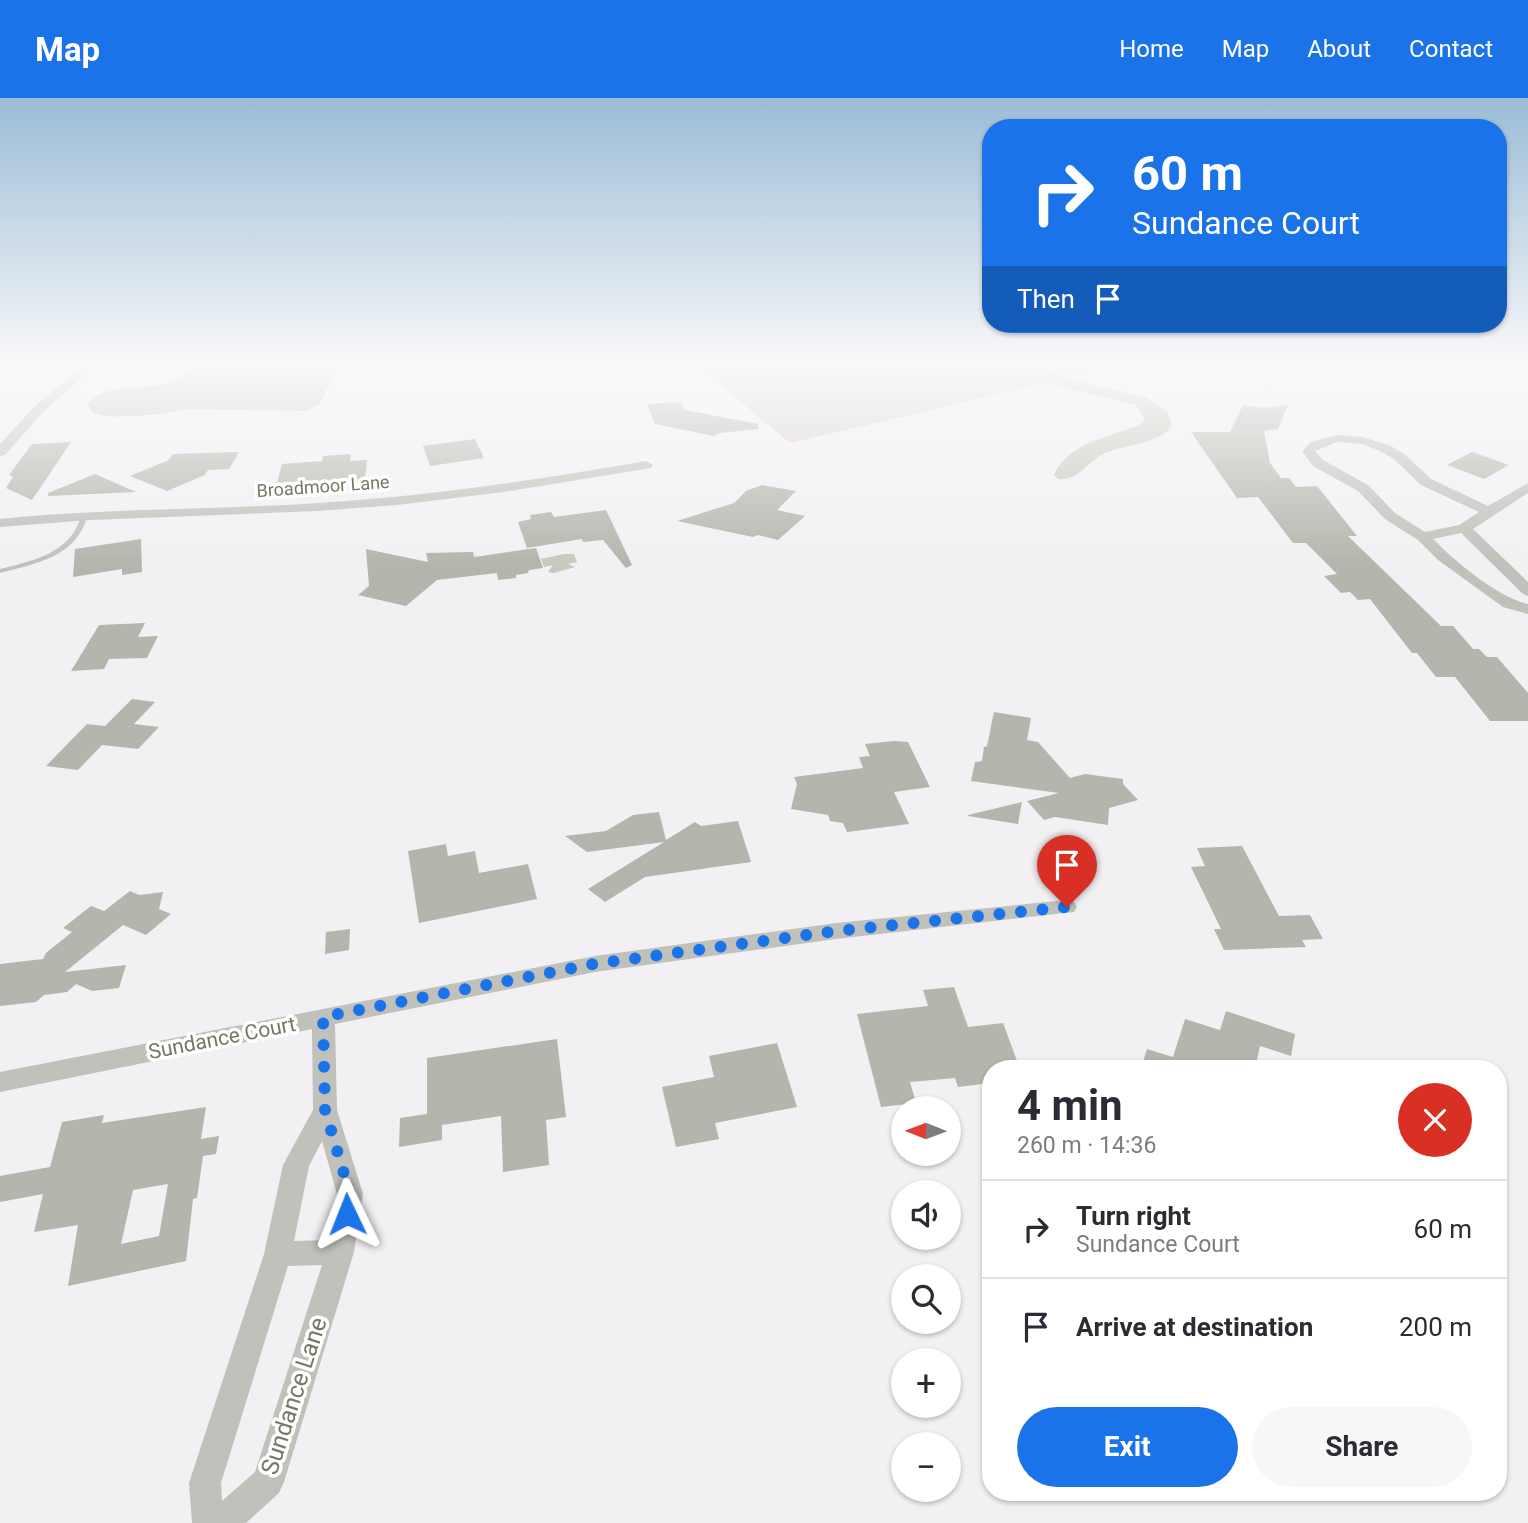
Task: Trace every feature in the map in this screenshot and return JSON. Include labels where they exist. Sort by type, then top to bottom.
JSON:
[{"type":"street","points":[[0,452],[19,430]]},
{"type":"street","points":[[1489,512],[1426,481],[1411,471],[1394,453],[1382,447],[1338,439],[1313,445],[1308,451],[1318,463],[1363,488],[1390,516],[1423,537],[1443,557],[1508,604],[1528,609]]},
{"type":"street","name":"Broadmoor Lane","points":[[0,523],[83,516],[361,504],[524,486],[646,466]]},
{"type":"street","points":[[1423,537],[1464,528],[1528,487]]},
{"type":"street","points":[[1464,528],[1528,591]]},
{"type":"street","name":"Sundance Court","points":[[0,1082],[594,964],[836,931],[1067,907]]},
{"type":"street","name":"Sundance Lane","points":[[222,1523],[268,1482],[340,1252],[350,1194],[325,1110],[323,1017]]},
{"type":"street","name":"Sundance Lane","points":[[208,1523],[205,1482],[278,1254],[296,1165],[325,1110]]},
{"type":"street","points":[[278,1254],[340,1252]]},
{"type":"lane","points":[[0,571],[30,562],[70,543],[83,525],[83,516]]},
{"type":"shaded area","points":[[775,430],[843,430],[790,443]]},
{"type":"shaded area","points":[[1123,430],[1168,430],[1158,437],[1105,453],[1072,477],[1058,479],[1054,475],[1069,455],[1092,442]]},
{"type":"shaded area","points":[[574,554],[577,562],[568,564],[575,567],[548,572],[553,565],[544,567],[541,559]]},
{"type":"building","points":[[687,430],[743,430],[719,433],[714,436]]},
{"type":"building","points":[[1268,430],[1264,431],[1270,463],[1281,478],[1289,478],[1296,487],[1317,486],[1357,536],[1348,536],[1441,626],[1453,626],[1473,649],[1479,649],[1487,657],[1497,657],[1528,693],[1528,721],[1490,721],[1455,677],[1436,677],[1417,653],[1412,653],[1370,599],[1358,600],[1350,592],[1341,593],[1324,576],[1337,574],[1306,543],[1293,543],[1258,497],[1237,498],[1191,432]]},
{"type":"building","points":[[475,439],[484,458],[430,466],[423,446]]},
{"type":"building","points":[[71,442],[32,500],[6,488],[13,477],[9,475],[32,444]]},
{"type":"building","points":[[239,452],[229,469],[208,470],[205,475],[167,491],[130,476],[169,460],[173,454]]},
{"type":"building","points":[[1472,452],[1509,465],[1484,479],[1447,465]]},
{"type":"building","points":[[351,454],[350,461],[367,460],[365,479],[318,482],[317,486],[300,487],[301,481],[277,483],[282,464],[322,461],[323,456]]},
{"type":"building","points":[[95,474],[136,492],[48,496],[48,493]]},
{"type":"building","points":[[762,485],[796,491],[777,510],[805,516],[778,540],[677,521],[734,503],[746,491]]},
{"type":"building","points":[[606,510],[632,565],[626,568],[603,540],[583,542],[582,539],[527,548],[518,522],[531,519],[530,515],[551,512],[554,517]]},
{"type":"building","points":[[141,539],[142,572],[122,575],[122,569],[73,577],[75,549]]},
{"type":"building","points":[[536,548],[543,568],[529,570],[528,573],[516,575],[516,578],[498,580],[497,573],[437,580],[406,606],[358,595],[369,586],[366,549],[428,562],[426,553],[473,552],[474,557]]},
{"type":"building","points":[[145,623],[138,637],[158,636],[147,658],[109,659],[104,669],[71,671],[99,625]]},
{"type":"building","points":[[132,699],[155,702],[134,724],[159,727],[138,749],[102,745],[78,770],[46,766],[87,724],[105,726]]},
{"type":"building","points":[[994,712],[1031,718],[1027,740],[1038,742],[1070,778],[1085,774],[1123,779],[1123,784],[1138,800],[1109,808],[1108,825],[1055,817],[1044,820],[1027,801],[1059,793],[971,781],[975,762],[982,761],[984,747],[987,746]]},
{"type":"building","points":[[908,742],[930,787],[894,792],[909,824],[847,832],[843,823],[830,821],[828,815],[791,809],[797,784],[794,777],[863,768],[859,757],[870,756],[865,744]]},
{"type":"building","points":[[1022,802],[1018,824],[968,816],[968,815]]},
{"type":"building","points":[[659,812],[666,840],[695,822],[701,826],[738,821],[751,862],[645,877],[605,902],[588,889],[664,842],[587,852],[565,836],[606,831],[633,815]]},
{"type":"building","points":[[446,844],[448,856],[475,851],[479,873],[528,864],[537,899],[419,923],[408,851]]},
{"type":"building","points":[[1242,846],[1279,916],[1310,915],[1323,939],[1302,940],[1306,947],[1224,950],[1214,929],[1221,929],[1191,867],[1205,866],[1197,848]]},
{"type":"building","points":[[130,891],[139,895],[163,892],[159,909],[171,914],[146,935],[123,925],[65,972],[126,965],[119,988],[92,991],[76,984],[67,992],[44,995],[36,1002],[0,1006],[0,964],[43,959],[46,953],[72,932],[63,928],[91,906],[104,911]]},
{"type":"building","points":[[350,929],[349,950],[325,954],[326,932]]},
{"type":"building","points":[[954,987],[968,1027],[1003,1023],[1017,1060],[982,1060],[982,1084],[958,1087],[955,1078],[910,1082],[914,1096],[891,1096],[891,1106],[881,1107],[857,1014],[928,1006],[923,990]]},
{"type":"building","points":[[1226,1011],[1295,1034],[1291,1056],[1260,1046],[1257,1060],[1144,1060],[1147,1049],[1173,1057],[1185,1019],[1220,1030]]},
{"type":"building","points":[[557,1039],[566,1117],[546,1120],[549,1165],[503,1172],[501,1116],[442,1125],[442,1140],[399,1147],[400,1118],[427,1114],[427,1058]]},
{"type":"building","points":[[777,1043],[797,1107],[715,1123],[719,1139],[676,1147],[662,1087],[714,1077],[709,1056]]},
{"type":"building","points":[[206,1107],[201,1139],[219,1136],[216,1154],[203,1156],[197,1198],[193,1199],[186,1261],[68,1286],[78,1225],[34,1232],[43,1194],[0,1202],[0,1176],[50,1167],[62,1122],[104,1115],[102,1123]],"holes":[[[168,1184],[159,1236],[121,1244],[133,1190]]]},
{"type":"route","points":[[347,1214],[350,1194],[325,1110],[323,1017],[594,964],[836,931],[1067,907]]}]
